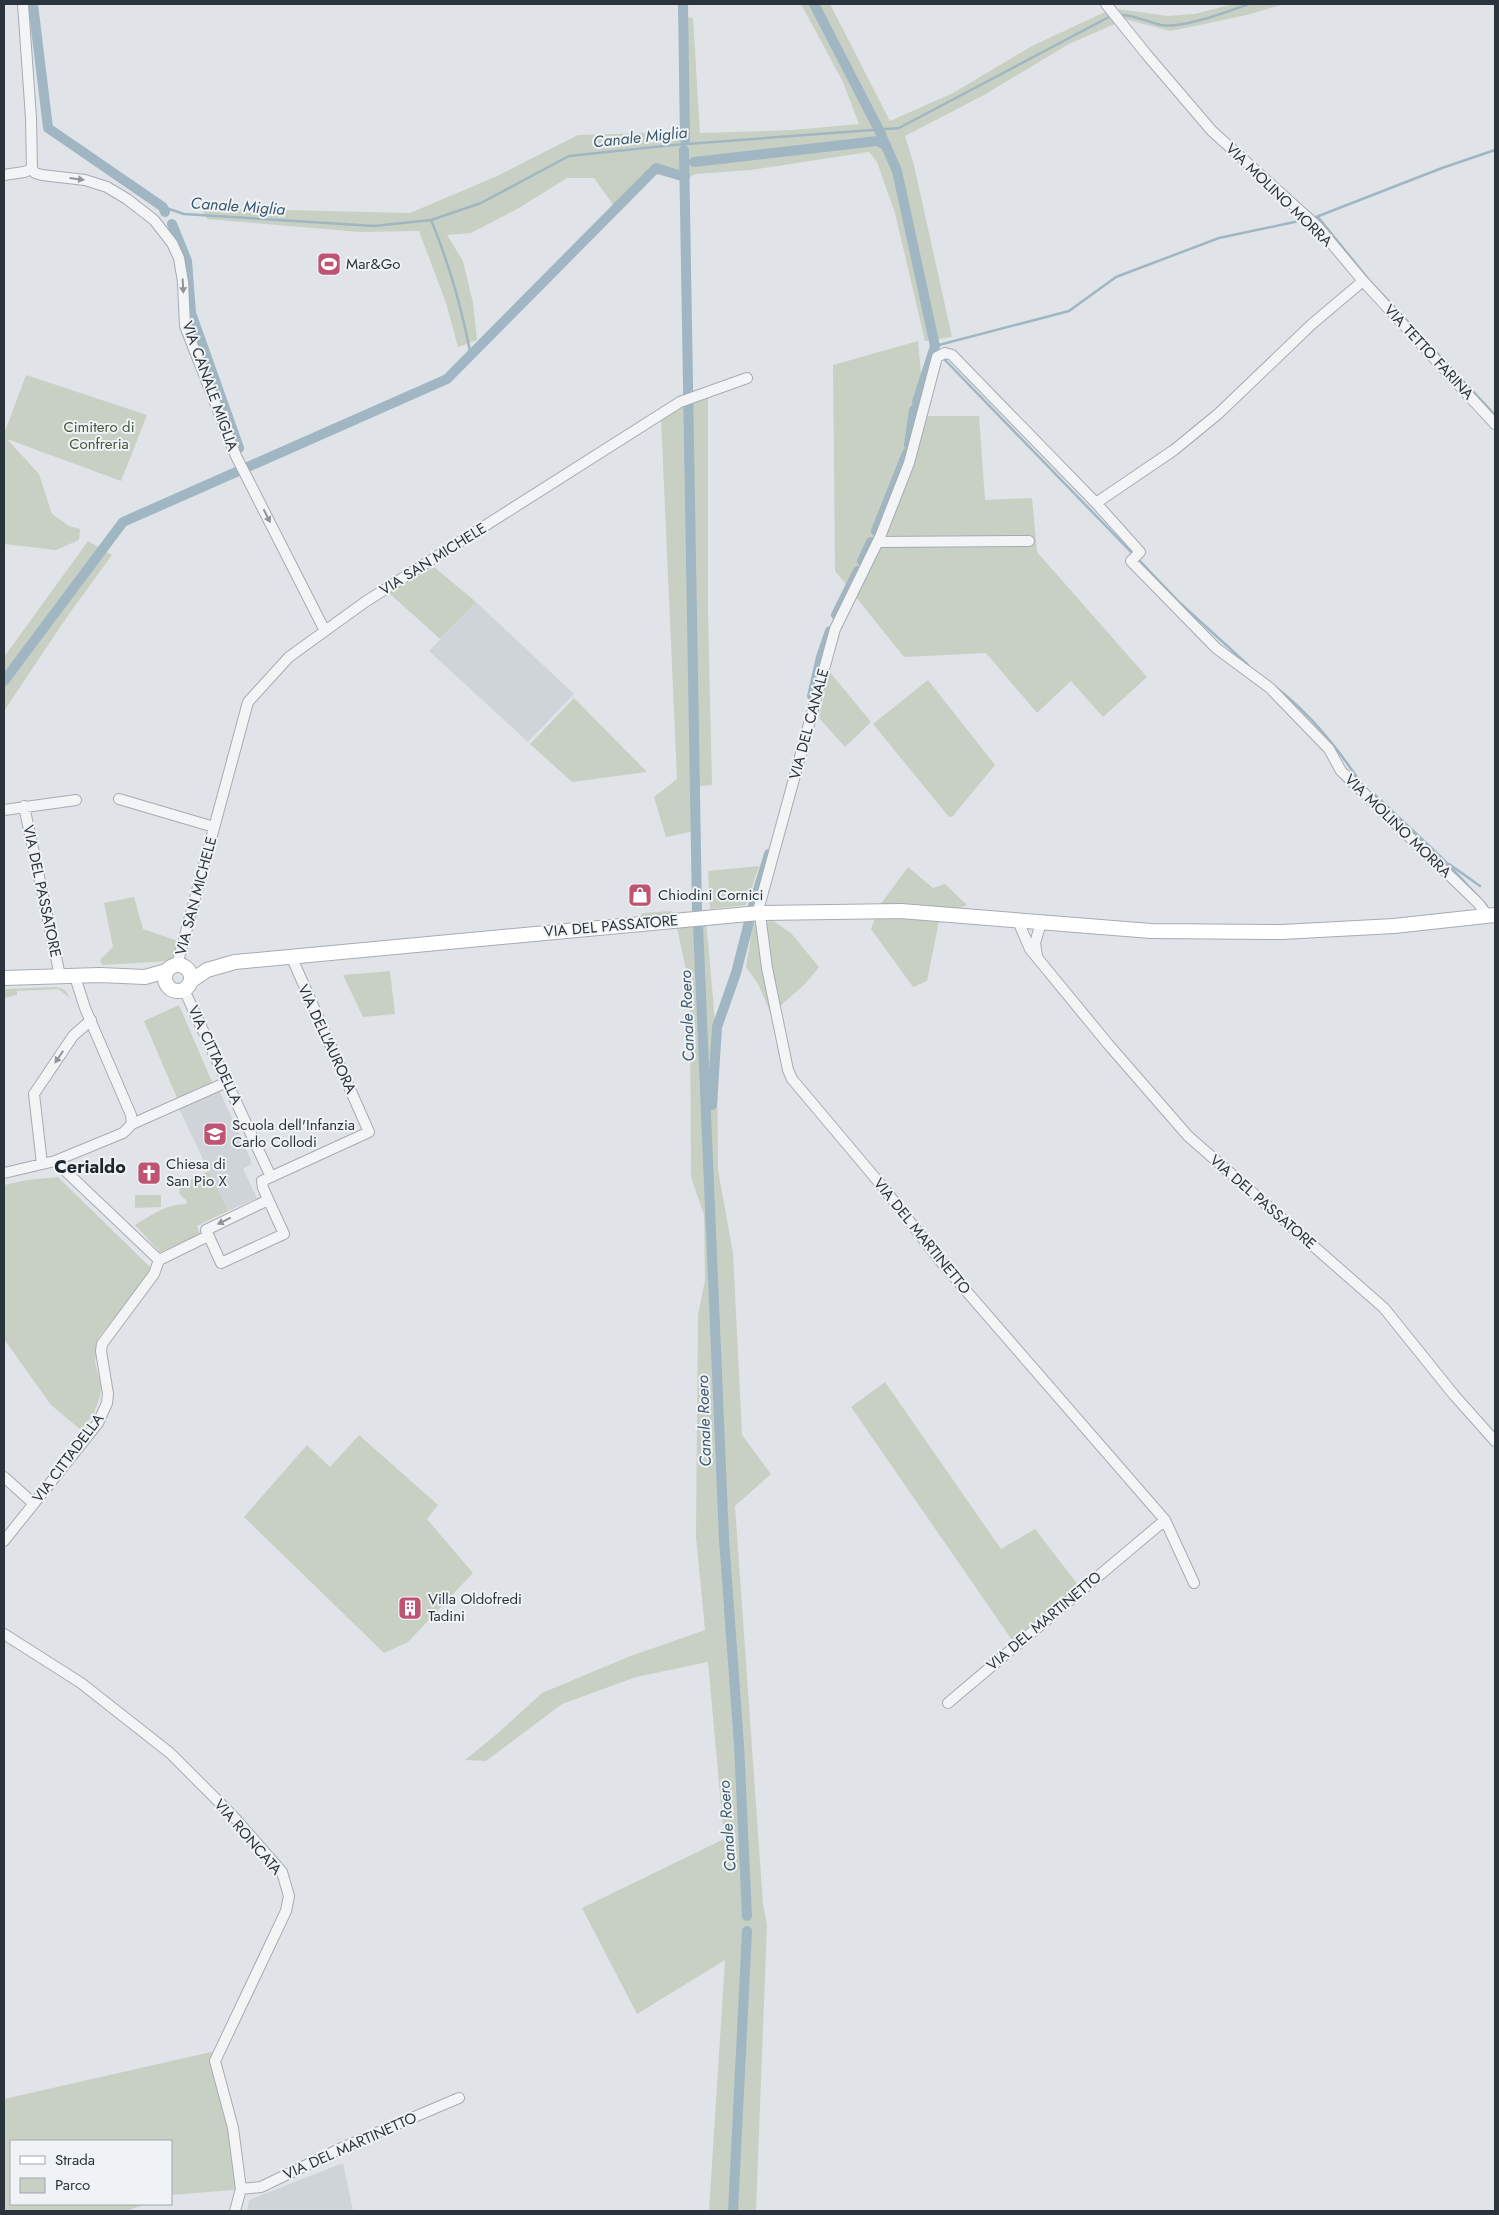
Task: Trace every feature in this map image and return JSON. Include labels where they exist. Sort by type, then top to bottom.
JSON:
[{"type":"street","points":[[4,174],[24,172],[32,169],[31,118],[23,4]]},
{"type":"street","name":"VIA MOLINO MORRA","points":[[1106,4],[1212,131],[1318,227],[1363,281]]},
{"type":"street","name":"VIA CANALE MIGLIA","points":[[32,169],[36,173],[86,180],[107,187],[154,220],[167,237],[179,258],[183,282],[185,326],[243,469],[325,631]]},
{"type":"street","points":[[1096,503],[1174,450],[1218,414],[1312,324],[1363,281]]},
{"type":"street","name":"VIA TETTO FARINA","points":[[1363,281],[1495,424]]},
{"type":"street","name":"VIA MOLINO MORRA","points":[[935,360],[945,353],[952,355],[1096,503],[1140,552],[1131,560],[1216,648],[1270,688],[1329,749],[1341,771],[1491,915]]},
{"type":"street","name":"VIA DEL CANALE","points":[[759,913],[759,907],[836,629],[878,542],[910,463],[935,360]]},
{"type":"street","name":"VIA SAN MICHELE","points":[[179,976],[214,827],[248,702],[289,657],[456,544],[684,401],[747,378]]},
{"type":"street","points":[[878,542],[1029,541]]},
{"type":"street","name":"VIA SAN MICHELE","points":[[120,799],[214,827]]},
{"type":"street","name":"VIA DEL PASSATORE","points":[[4,810],[76,800]]},
{"type":"street","name":"VIA DEL PASSATORE","points":[[24,806],[60,976]]},
{"type":"street","name":"VIA DEL PASSATORE","points":[[4,978],[179,976],[235,962],[759,913],[901,911],[1151,931],[1282,932],[1394,926],[1491,915]]},
{"type":"street","name":"VIA DEL MARTINETTO","points":[[759,913],[767,968],[788,1070],[792,1079],[882,1186],[942,1263],[1165,1520],[1194,1583]]},
{"type":"street","name":"VIA DEL PASSATORE","points":[[1018,921],[1030,949],[1108,1044],[1188,1136],[1384,1308],[1454,1395],[1495,1441]]},
{"type":"street","points":[[1037,957],[1035,943],[1041,923]]},
{"type":"street","name":"VIA DELL'AURORA","points":[[271,1177],[369,1132],[291,956]]},
{"type":"street","points":[[77,976],[77,983],[129,1109],[132,1124]]},
{"type":"street","name":"VIA CITTADELLA","points":[[179,976],[271,1177]]},
{"type":"street","points":[[42,1164],[34,1094],[73,1036],[91,1020]]},
{"type":"street","points":[[4,1173],[55,1161],[123,1132],[132,1124],[227,1082]]},
{"type":"street","points":[[55,1161],[159,1260],[208,1236]]},
{"type":"street","points":[[268,1200],[206,1230],[221,1264],[284,1234],[268,1200],[262,1188],[262,1181],[271,1177]]},
{"type":"street","name":"VIA CITTADELLA","points":[[4,1541],[101,1417],[107,1403],[108,1394],[101,1351],[102,1344],[154,1274],[159,1260]]},
{"type":"street","points":[[4,1477],[34,1503]]},
{"type":"street","name":"VIA DEL MARTINETTO","points":[[948,1703],[1165,1520]]},
{"type":"street","name":"VIA RONCATA","points":[[4,1634],[81,1683],[170,1753],[234,1817],[282,1872],[289,1896],[286,1911],[215,2061],[233,2128],[241,2189],[235,2211]]},
{"type":"street","name":"VIA DEL MARTINETTO","points":[[241,2189],[261,2187],[346,2146],[459,2098]]},
{"type":"shaded area","points":[[476,602],[574,694],[528,742],[429,651]]},
{"type":"shaded area","name":"Scuola dell'Infanzia Carlo Collodi","points":[[219,1090],[251,1160],[251,1164],[243,1169],[257,1198],[228,1211],[179,1109]]},
{"type":"shaded area","points":[[343,2163],[353,2211],[247,2211],[249,2200]]},
{"type":"green space","points":[[801,4],[830,4],[890,121],[953,93],[1032,46],[1107,11],[1117,23],[1069,44],[984,95],[905,136],[914,165],[952,337],[925,341],[895,213],[877,162],[869,152],[751,170],[696,174],[681,180],[655,174],[619,213],[594,178],[567,178],[519,208],[471,233],[447,235],[463,261],[473,303],[477,340],[458,347],[446,303],[419,231],[360,232],[207,219],[201,208],[410,213],[495,177],[578,135],[681,132],[679,16],[693,18],[700,133],[793,130],[859,124],[843,82]]},
{"type":"green space","points":[[1233,4],[1284,4],[1247,15],[1171,31],[1124,19],[1118,9],[1168,16],[1195,14]]},
{"type":"green space","points":[[918,341],[925,416],[979,416],[985,500],[1032,498],[1037,552],[1147,677],[1103,717],[1071,681],[1037,713],[986,653],[904,657],[835,571],[833,365]]},
{"type":"green space","name":"Cimitero di Confreria","points":[[26,375],[147,415],[121,481],[7,439],[39,474],[52,514],[69,526],[80,529],[79,540],[56,550],[4,544],[4,434]]},
{"type":"green space","points":[[708,397],[708,612],[712,785],[692,787],[695,831],[666,837],[654,797],[677,779],[661,418],[679,405]]},
{"type":"green space","points":[[88,541],[112,555],[69,614],[4,711],[4,657]]},
{"type":"green space","points":[[434,567],[476,602],[440,639],[389,593]]},
{"type":"green space","points":[[829,671],[871,722],[845,747],[819,718]]},
{"type":"green space","points":[[928,680],[995,765],[953,816],[949,817],[873,724]]},
{"type":"green space","points":[[574,698],[647,772],[572,782],[530,744]]},
{"type":"green space","points":[[759,866],[746,905],[710,909],[708,871]]},
{"type":"green space","points":[[908,867],[933,888],[945,884],[967,905],[940,916],[927,981],[913,987],[871,929],[880,905]]},
{"type":"green space","points":[[134,897],[143,929],[178,941],[174,957],[170,961],[102,965],[100,960],[113,947],[104,903]]},
{"type":"green space","points":[[670,911],[677,914],[639,917],[643,913]]},
{"type":"green space","points":[[706,920],[717,1043],[718,1170],[733,1253],[742,1435],[771,1474],[735,1506],[763,1904],[767,1925],[756,2211],[709,2211],[725,1960],[637,2014],[582,1908],[724,1839],[708,1662],[636,1677],[562,1704],[486,1761],[465,1760],[542,1693],[628,1657],[705,1630],[696,1537],[698,1315],[705,1280],[704,1215],[691,1177],[690,1010],[685,965],[676,923]]},
{"type":"green space","points":[[773,921],[791,933],[819,967],[805,984],[771,1014],[758,984],[746,967],[753,923]]},
{"type":"green space","points":[[390,971],[395,1014],[363,1017],[343,975]]},
{"type":"green space","points":[[57,987],[65,990],[70,998],[58,989],[17,991],[17,995],[4,998],[4,989]]},
{"type":"green space","points":[[179,1005],[212,1082],[177,1098],[144,1021]]},
{"type":"green space","points":[[209,1171],[228,1211],[197,1226],[200,1234],[160,1252],[135,1225],[166,1208],[186,1204],[187,1201],[179,1193],[180,1185]]},
{"type":"green space","points":[[58,1177],[153,1270],[98,1338],[95,1362],[101,1386],[100,1397],[94,1413],[81,1430],[51,1405],[4,1339],[4,1185],[27,1180]]},
{"type":"green space","points":[[135,1195],[161,1195],[161,1207],[135,1208]]},
{"type":"green space","points":[[885,1382],[1001,1549],[1035,1529],[1079,1586],[1012,1640],[851,1407]]},
{"type":"green space","points":[[359,1435],[438,1505],[427,1519],[473,1573],[408,1642],[384,1653],[244,1517],[307,1445],[330,1467]]},
{"type":"green space","points":[[211,2052],[220,2056],[236,2124],[244,2172],[234,2190],[172,2195],[172,2140],[10,2140],[10,2205],[144,2205],[126,2211],[4,2211],[4,2099]]},
{"type":"waterway","points":[[33,4],[48,128],[163,207],[165,212]]},
{"type":"waterway","points":[[683,4],[685,140]]},
{"type":"waterway","points":[[814,4],[879,130],[897,171],[935,346],[917,402]]},
{"type":"waterway","name":"Canale Miglia","points":[[1123,15],[1170,26],[1205,19],[1249,4]]},
{"type":"waterway","name":"Canale Miglia","points":[[163,207],[184,214],[374,226],[431,220],[481,203],[569,156],[673,145],[899,128],[1109,17]]},
{"type":"waterway","points":[[694,162],[877,141],[886,145]]},
{"type":"waterway","points":[[684,150],[697,910]]},
{"type":"waterway","points":[[1316,217],[1442,168],[1495,150]]},
{"type":"waterway","points":[[4,681],[123,522],[447,379],[656,168],[685,177]]},
{"type":"waterway","points":[[1318,217],[1369,280],[1495,415]]},
{"type":"waterway","points":[[431,220],[454,286],[471,356]]},
{"type":"waterway","points":[[935,346],[1069,311],[1116,277],[1219,238],[1299,221]]},
{"type":"waterway","points":[[172,224],[187,261],[191,313],[239,448]]},
{"type":"waterway","points":[[945,360],[1133,554]]},
{"type":"waterway","points":[[909,445],[914,410]]},
{"type":"waterway","points":[[876,531],[907,453]]},
{"type":"waterway","points":[[862,561],[871,542]]},
{"type":"waterway","points":[[1138,559],[1180,603],[1248,665]]},
{"type":"waterway","points":[[836,615],[858,571]]},
{"type":"waterway","points":[[812,696],[821,657],[830,631]]},
{"type":"waterway","points":[[1274,686],[1321,730],[1360,782]]},
{"type":"waterway","points":[[1375,795],[1444,860],[1487,906]]},
{"type":"waterway","points":[[753,906],[769,854]]},
{"type":"waterway","points":[[1449,864],[1480,886]]},
{"type":"waterway","points":[[712,1105],[717,1027],[736,973],[750,918]]},
{"type":"waterway","name":"Canale Roero","points":[[698,924],[724,1539],[739,1745],[747,1916]]},
{"type":"waterway","name":"Canale Roero","points":[[733,2211],[747,1931]]},
{"type":"place","name":"Mar&Go","points":[[329,264]]},
{"type":"place","name":"Chiodini Cornici","points":[[640,895]]},
{"type":"place","name":"Scuola dell'Infanzia Carlo Collodi","points":[[215,1134]]},
{"type":"place","name":"Chiesa di San Pio X","points":[[149,1173]]},
{"type":"place","name":"Villa Oldofredi Tadini","points":[[410,1608]]},
{"type":"district","name":"Cerialdo","points":[[90,1167]]}]
